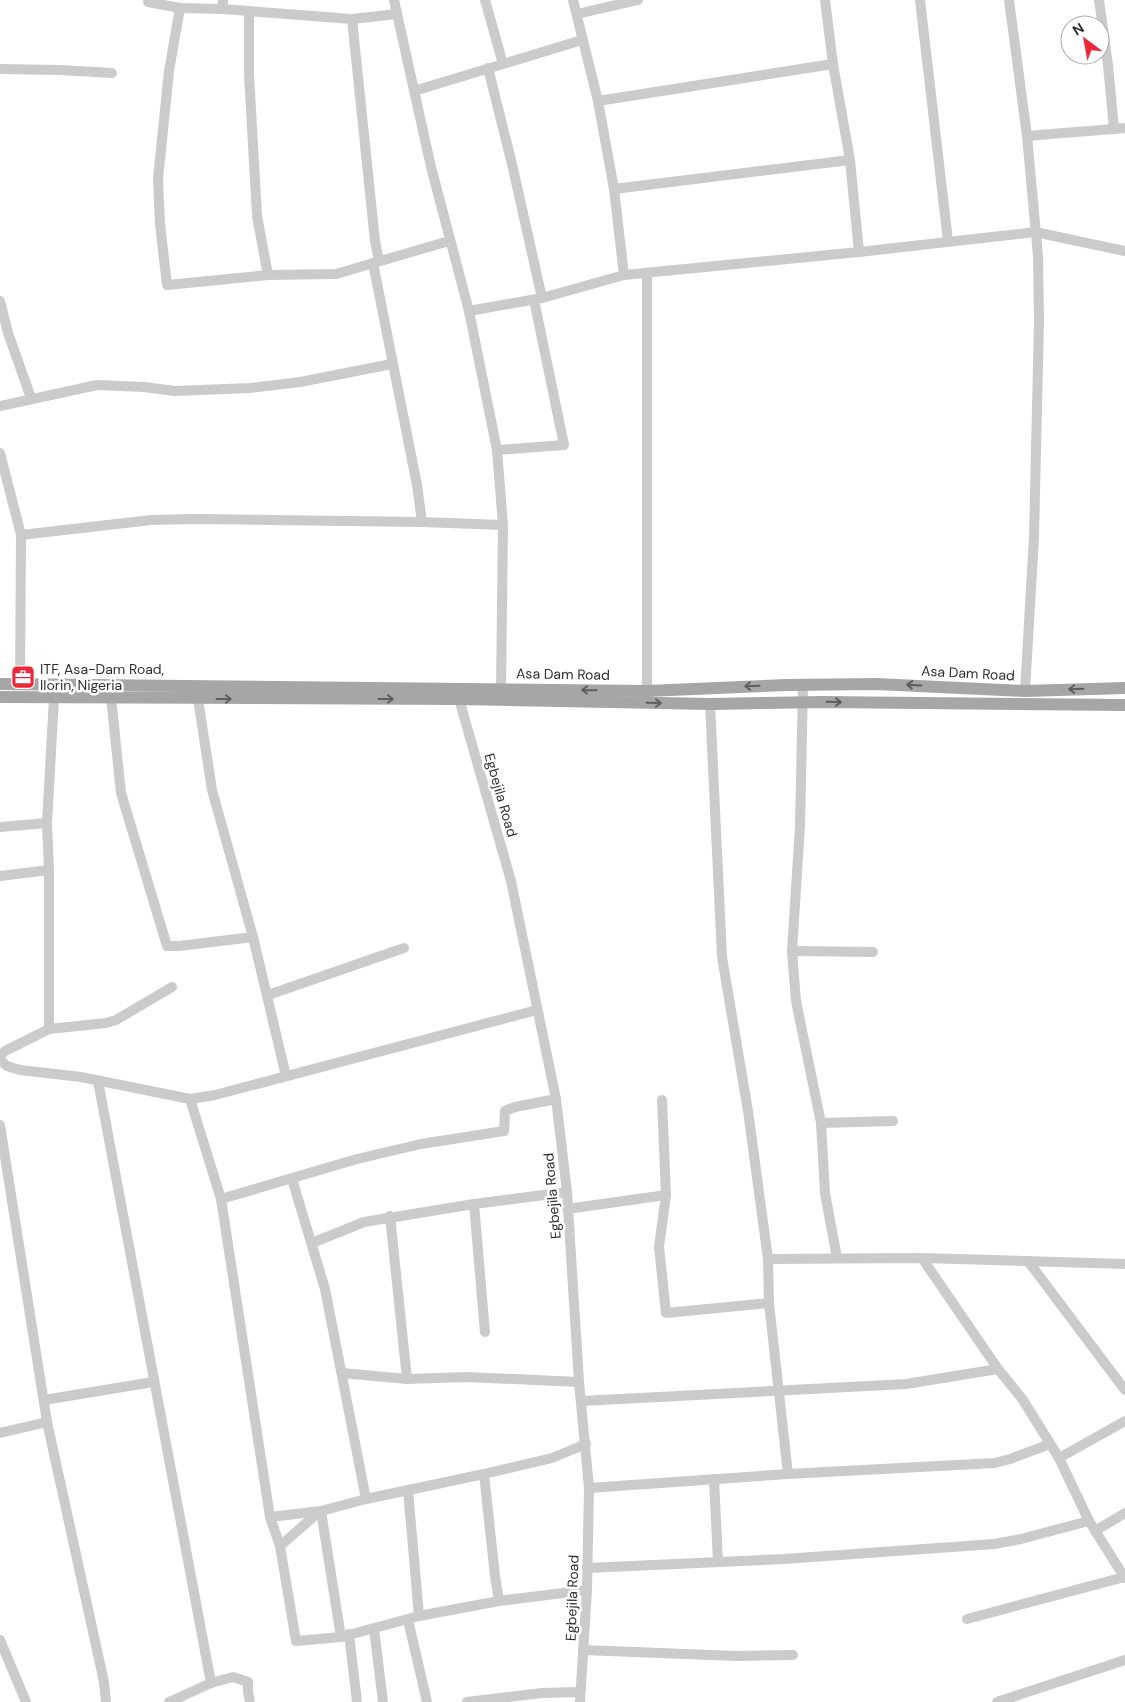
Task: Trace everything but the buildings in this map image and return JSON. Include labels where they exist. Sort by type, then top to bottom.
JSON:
[{"type":"main road","name":"Asa Dam Road","points":[[0,684],[647,691],[786,684],[876,684],[1025,691],[1125,688]]},
{"type":"main road","name":"Asa Dam Road","points":[[0,697],[459,699],[710,704],[804,702],[1125,705]]},
{"type":"street","points":[[394,0],[449,241],[469,311],[497,450],[502,525],[501,688]]},
{"type":"street","points":[[485,0],[503,64]]},
{"type":"street","points":[[573,0],[598,101],[614,188],[624,275]]},
{"type":"street","points":[[577,14],[638,0]]},
{"type":"street","points":[[825,0],[832,64],[850,160],[859,252]]},
{"type":"street","points":[[920,0],[948,241]]},
{"type":"street","points":[[1009,0],[1027,136],[1034,232],[1038,256],[1040,321],[1034,537],[1025,691]]},
{"type":"street","points":[[1098,0],[1108,66],[1114,129]]},
{"type":"street","points":[[148,2],[180,8],[223,4],[249,11],[352,19],[397,14]]},
{"type":"street","points":[[180,8],[169,71],[158,179],[160,224],[167,285],[268,275],[336,274],[449,241]]},
{"type":"street","points":[[249,11],[249,74],[257,216],[268,275]]},
{"type":"street","points":[[352,19],[376,262],[392,364],[417,485],[422,522]]},
{"type":"street","points":[[414,91],[582,40]]},
{"type":"street","points":[[598,101],[832,64]]},
{"type":"street","points":[[488,68],[512,164],[564,445],[497,450]]},
{"type":"street","points":[[0,70],[60,70],[112,73]]},
{"type":"street","points":[[1027,136],[1125,128]]},
{"type":"street","points":[[614,188],[850,160]]},
{"type":"street","points":[[469,311],[538,299],[624,275],[859,252],[1034,232],[1125,251]]},
{"type":"street","points":[[647,273],[647,691]]},
{"type":"street","points":[[0,301],[8,333],[31,398]]},
{"type":"street","points":[[0,406],[97,385],[144,387],[175,391],[250,388],[300,382],[392,364]]},
{"type":"street","points":[[0,453],[21,535],[20,684]]},
{"type":"street","points":[[21,535],[151,520],[422,522],[502,525]]},
{"type":"street","points":[[803,685],[800,826],[792,951],[796,1001],[821,1123],[824,1192],[836,1258]]},
{"type":"street","points":[[111,697],[121,793],[167,946],[253,937]]},
{"type":"street","points":[[49,1029],[49,870],[47,823],[54,698]]},
{"type":"street","points":[[198,699],[212,790],[253,937],[286,1076]]},
{"type":"street","name":"Egbejila Road","points":[[459,699],[512,881],[556,1099],[566,1192],[579,1382],[589,1488],[587,1590],[580,1697]]},
{"type":"street","points":[[710,704],[722,957],[748,1111],[768,1259],[770,1304],[788,1474]]},
{"type":"street","points":[[0,827],[47,823]]},
{"type":"street","points":[[0,876],[49,870]]},
{"type":"street","points":[[268,995],[404,948]]},
{"type":"street","points":[[792,951],[873,952]]},
{"type":"street","points":[[0,1056],[5,1051],[49,1029],[106,1023],[116,1020],[172,987]]},
{"type":"street","points":[[0,1060],[7,1066],[20,1070],[81,1077],[190,1100],[537,1010]]},
{"type":"street","points":[[98,1081],[211,1683]]},
{"type":"street","points":[[221,1199],[357,1159],[421,1144],[504,1131],[505,1111],[556,1099]]},
{"type":"street","points":[[190,1100],[221,1199],[270,1517],[280,1546],[296,1641],[345,1636],[419,1616],[499,1601],[587,1590]]},
{"type":"street","points":[[662,1100],[666,1196],[659,1247],[666,1313],[770,1304]]},
{"type":"street","points":[[821,1123],[893,1121]]},
{"type":"street","points":[[0,1125],[47,1422],[104,1682],[106,1702]]},
{"type":"street","points":[[292,1179],[325,1289],[366,1499]]},
{"type":"street","points":[[312,1243],[364,1222],[390,1216],[566,1192]]},
{"type":"street","points":[[567,1209],[666,1196]]},
{"type":"street","points":[[474,1204],[485,1332]]},
{"type":"street","points":[[390,1216],[407,1379]]},
{"type":"street","points":[[768,1259],[922,1258],[1125,1264]]},
{"type":"street","points":[[922,1258],[998,1369],[1023,1400],[1059,1458],[1089,1521],[1125,1577],[967,1619]]},
{"type":"street","points":[[1028,1261],[1125,1390]]},
{"type":"street","points":[[582,1401],[778,1389],[906,1384],[998,1369]]},
{"type":"street","points":[[342,1373],[407,1379],[467,1377],[579,1382]]},
{"type":"street","points":[[44,1400],[153,1382]]},
{"type":"street","points":[[1059,1458],[1125,1421]]},
{"type":"street","points":[[0,1433],[47,1422]]},
{"type":"street","points":[[270,1517],[321,1511],[366,1499],[484,1474],[552,1458],[586,1444]]},
{"type":"street","points":[[589,1488],[788,1474],[995,1463],[1050,1444]]},
{"type":"street","points":[[484,1474],[499,1601]]},
{"type":"street","points":[[714,1479],[718,1562]]},
{"type":"street","points":[[408,1490],[419,1616]]},
{"type":"street","points":[[280,1546],[321,1511]]},
{"type":"street","points":[[321,1511],[357,1702]]},
{"type":"street","points":[[1096,1531],[1125,1513]]},
{"type":"street","points":[[587,1568],[718,1562],[994,1544],[1089,1521]]},
{"type":"street","points":[[408,1620],[427,1702]]},
{"type":"street","points":[[374,1629],[383,1702]]},
{"type":"street","points":[[0,1640],[26,1702]]},
{"type":"street","points":[[583,1650],[736,1656],[793,1655]]},
{"type":"street","points":[[997,1702],[1125,1660]]},
{"type":"street","points":[[168,1702],[211,1683],[233,1677],[248,1682],[250,1702]]},
{"type":"street","points":[[468,1702],[542,1693],[580,1697]]},
{"type":"place","name":"ITF, Asa-Dam Road, Ilorin, Nigeria","points":[[23,677]]}]
